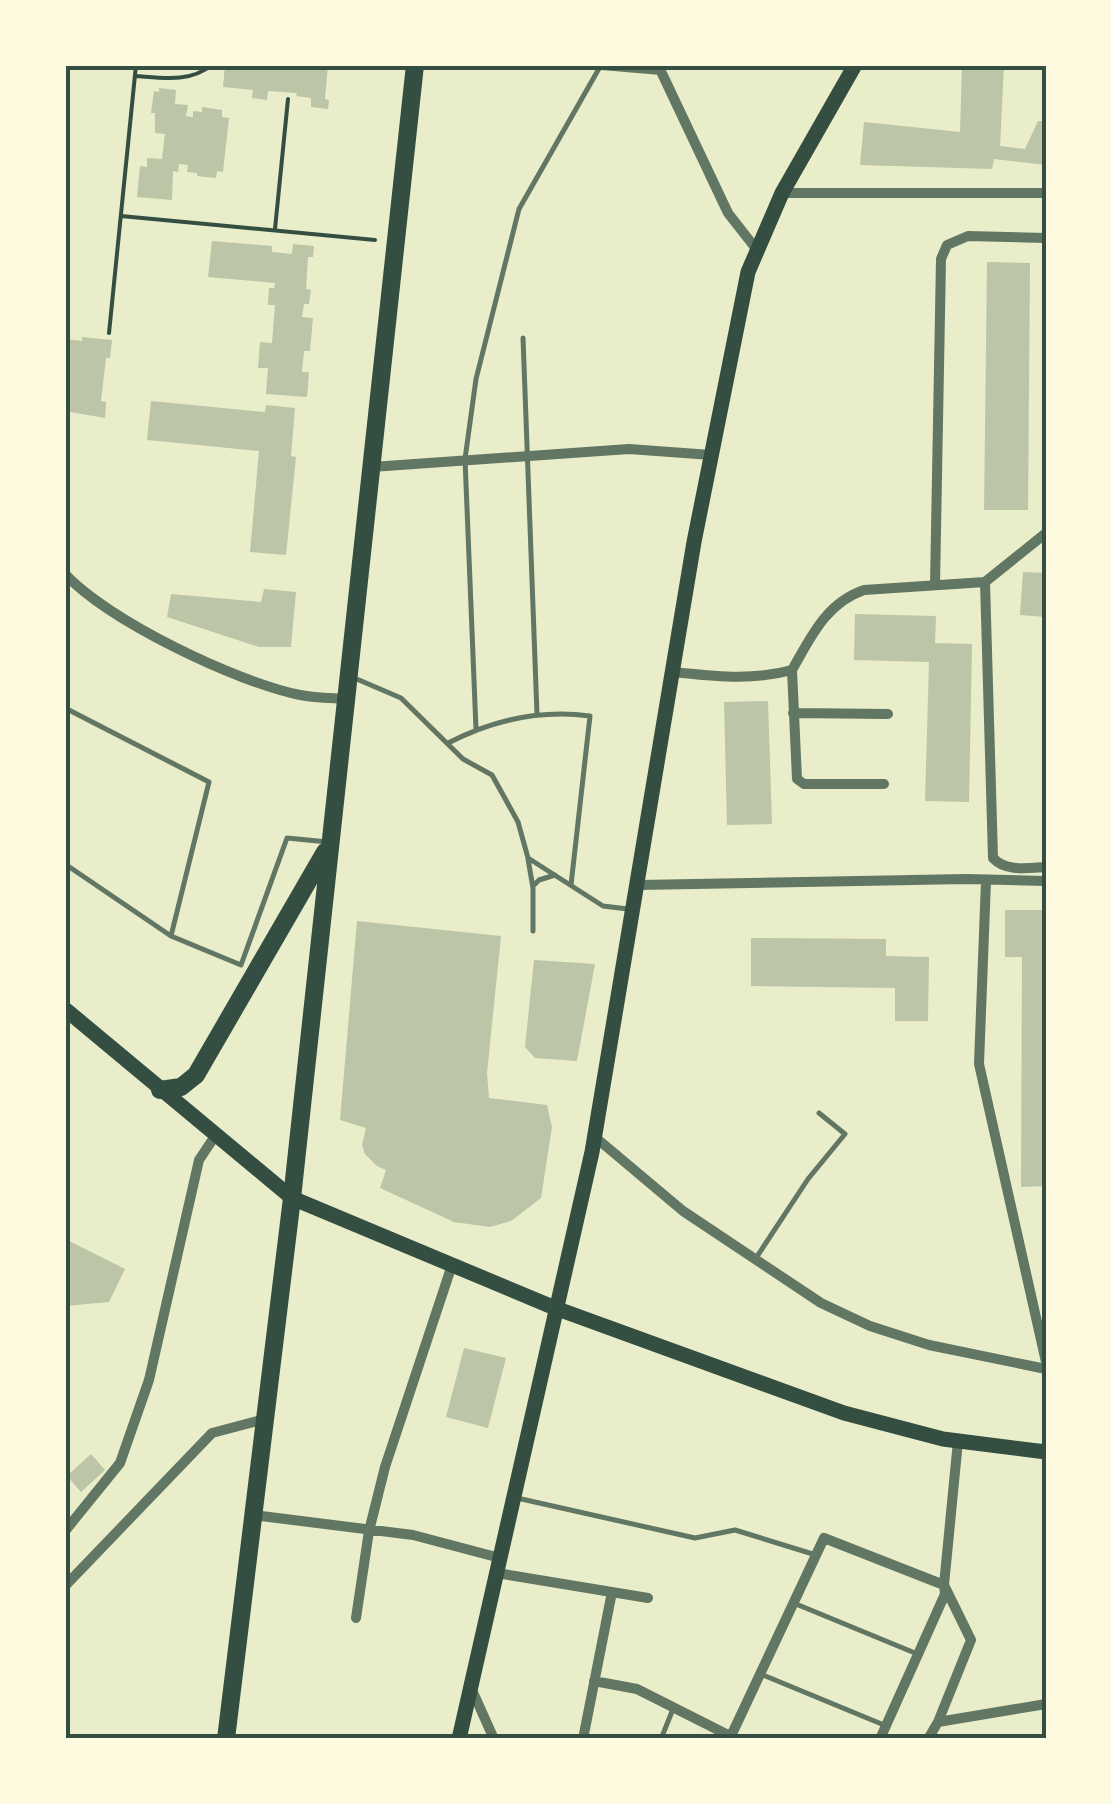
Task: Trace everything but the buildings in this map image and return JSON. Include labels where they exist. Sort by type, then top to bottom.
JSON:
[{"type":"main road","points":[[226,1739],[292,1198],[415,65]]},
{"type":"main road","points":[[459,1739],[595,1137],[672,672],[748,272],[782,193],[855,65]]},
{"type":"main road","points":[[160,1090],[181,1087],[196,1075],[330,843]]},
{"type":"main road","points":[[65,1010],[292,1198],[555,1308],[844,1412],[958,1442],[1046,1452]]},
{"type":"street","points":[[601,65],[660,67],[728,213],[758,250]]},
{"type":"street","points":[[782,193],[1046,194]]},
{"type":"street","points":[[935,585],[942,259],[948,245],[968,236],[1046,238]]},
{"type":"street","points":[[372,467],[629,449],[711,455]]},
{"type":"street","points":[[884,784],[804,784],[797,779],[792,670],[822,618],[846,596],[864,590],[985,582],[1046,533]]},
{"type":"street","points":[[65,574],[78,588],[148,632],[236,675],[300,696],[346,699]]},
{"type":"street","points":[[985,582],[993,858],[1010,868],[1046,867]]},
{"type":"street","points":[[672,672],[740,678],[792,670]]},
{"type":"street","points":[[793,713],[888,714]]},
{"type":"street","points":[[595,1137],[683,1210],[821,1302],[870,1326],[929,1345],[1046,1366],[979,1064],[986,881]]},
{"type":"street","points":[[638,885],[1046,881]]},
{"type":"street","points":[[65,1531],[120,1463],[149,1380],[199,1160],[215,1136]]},
{"type":"street","points":[[356,1618],[369,1530],[385,1466],[452,1266]]},
{"type":"street","points":[[65,1586],[212,1434],[265,1419]]},
{"type":"street","points":[[880,1739],[945,1594],[958,1442]]},
{"type":"street","points":[[253,1515],[412,1535],[498,1565],[648,1598]]},
{"type":"street","points":[[594,1681],[637,1689],[733,1738],[824,1538],[944,1585],[971,1640],[928,1739]]},
{"type":"street","points":[[583,1739],[612,1592]]},
{"type":"street","points":[[470,1687],[494,1739]]},
{"type":"street","points":[[938,1722],[1046,1704]]},
{"type":"street","points":[[702,1739],[707,1725]]},
{"type":"lane","points":[[476,729],[465,459],[476,379],[519,209],[601,65]]},
{"type":"lane","points":[[523,338],[537,714]]},
{"type":"lane","points":[[349,676],[401,698],[463,758],[492,775],[518,822],[528,858],[533,930]]},
{"type":"lane","points":[[65,708],[209,782],[171,936]]},
{"type":"lane","points":[[448,743],[476,729],[537,714],[590,716],[571,885]]},
{"type":"lane","points":[[65,864],[171,936],[241,966],[287,838],[330,843]]},
{"type":"lane","points":[[528,858],[603,906],[634,910]]},
{"type":"lane","points":[[532,888],[554,875]]},
{"type":"lane","points":[[756,1258],[808,1179],[845,1134],[819,1113]]},
{"type":"lane","points":[[514,1498],[695,1538],[736,1530],[816,1555]]},
{"type":"lane","points":[[794,1603],[917,1654]]},
{"type":"lane","points":[[760,1674],[884,1725]]},
{"type":"lane","points":[[660,1739],[673,1708]]},
{"type":"path","points":[[110,333],[136,65]]},
{"type":"path","points":[[135,76],[179,79],[212,65]]},
{"type":"path","points":[[275,229],[288,99]]},
{"type":"path","points":[[122,216],[396,242]]}]
